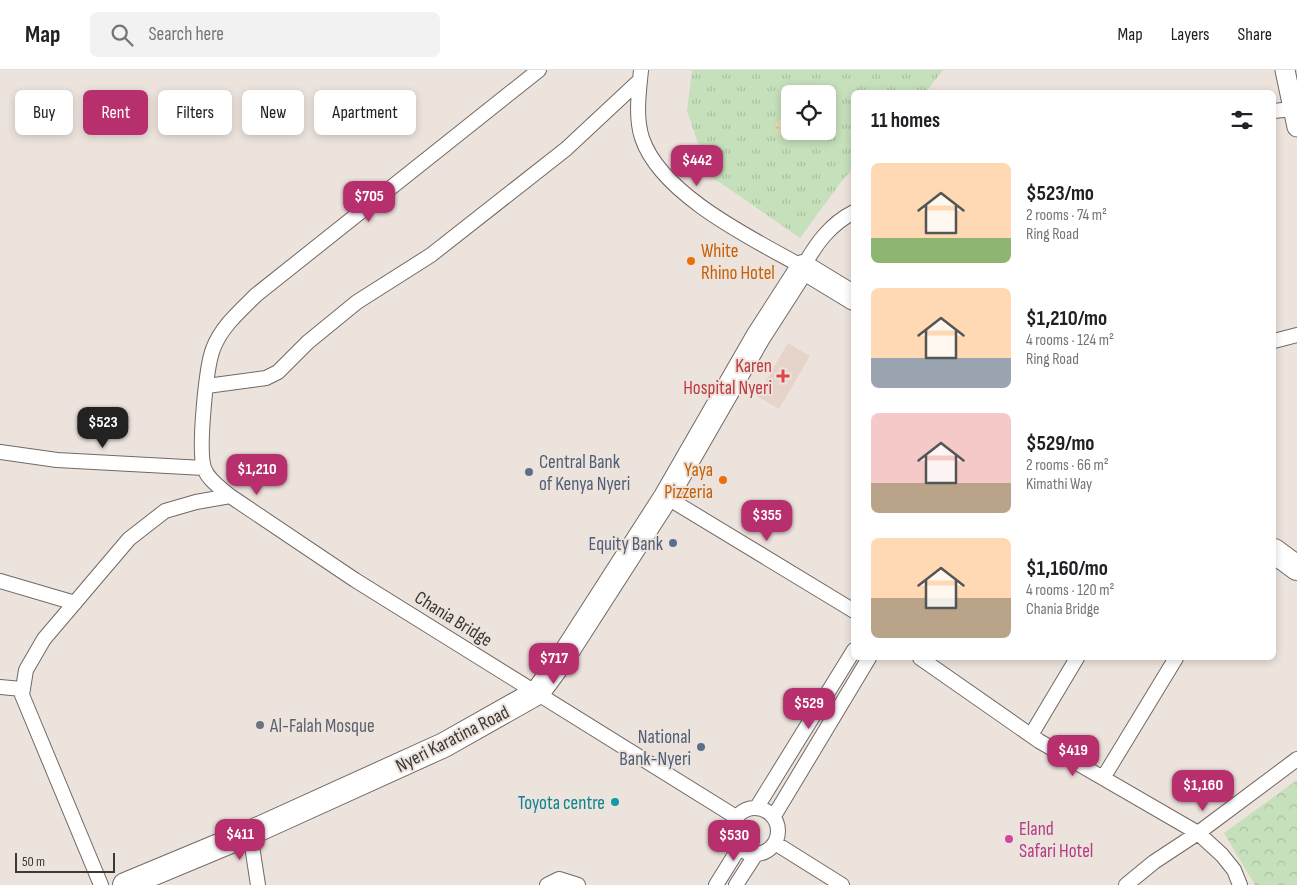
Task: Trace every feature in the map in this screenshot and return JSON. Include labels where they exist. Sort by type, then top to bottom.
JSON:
[{"type":"highway","points":[[803,267],[851,296]]},
{"type":"highway","name":"Nyeri Karatina Road","points":[[126,885],[250,833],[444,745],[538,692],[560,662],[666,497],[758,337],[803,267]]},
{"type":"highway","points":[[1276,552],[1297,568]]},
{"type":"street","points":[[0,452],[57,460],[204,468],[202,429],[212,349],[226,326],[256,295],[539,70]]},
{"type":"street","points":[[1285,70],[1288,116]]},
{"type":"street","points":[[207,386],[266,378],[278,372],[308,342],[357,302],[431,255],[566,149],[640,75]]},
{"type":"street","points":[[640,75],[637,107],[642,138],[651,157],[660,169],[689,198],[750,238],[803,267],[818,242],[832,227],[851,214]]},
{"type":"street","points":[[1276,341],[1297,336]]},
{"type":"street","name":"Chania Bridge","points":[[204,468],[213,483],[230,496],[355,580],[538,692],[736,817]]},
{"type":"street","points":[[101,885],[22,695],[26,670],[44,639],[129,539],[166,511],[196,502],[230,496]]},
{"type":"street","points":[[666,497],[851,609]]},
{"type":"street","points":[[0,581],[74,603]]},
{"type":"street","points":[[757,807],[851,655]]},
{"type":"street","points":[[774,816],[868,660]]},
{"type":"street","points":[[923,660],[1031,735],[1198,833],[1222,855],[1234,870],[1240,885]]},
{"type":"street","points":[[1031,735],[1076,660]]},
{"type":"street","points":[[1103,778],[1175,660]]},
{"type":"street","points":[[0,687],[22,688]]},
{"type":"street","points":[[1126,885],[1154,862],[1198,833],[1297,759]]},
{"type":"street","points":[[736,885],[756,854],[767,850],[775,843],[778,830],[774,816],[766,810],[757,807],[745,809],[736,817],[733,823],[732,837],[739,848],[756,854]]},
{"type":"street","points":[[250,833],[258,885]]},
{"type":"street","points":[[775,843],[842,885]]},
{"type":"street","points":[[716,885],[739,848]]},
{"type":"street","points":[[546,885],[559,879],[578,885]]},
{"type":"shaded area","name":"Karen Hospital Nyeri","points":[[788,343],[810,356],[779,409],[757,396]]},
{"type":"green space","points":[[692,70],[943,70],[928,90],[851,90],[851,171],[800,238],[709,175],[687,111]]},
{"type":"green space","points":[[790,140],[813,140],[813,145],[803,151],[795,149]]},
{"type":"green space","points":[[1297,780],[1297,885],[1255,885],[1224,833]]},
{"type":"sand","points":[[781,118],[781,134],[778,136],[775,131],[776,122]]},
{"type":"place","name":"White Rhino Hotel","points":[[691,261]]},
{"type":"place","name":"Karen Hospital Nyeri","points":[[783,376]]},
{"type":"place","name":"Central Bank of Kenya Nyeri","points":[[529,472]]},
{"type":"place","name":"Yaya Pizzeria","points":[[723,480]]},
{"type":"place","name":"Equity Bank","points":[[673,543]]},
{"type":"place","name":"Al-Falah Mosque","points":[[260,725]]},
{"type":"place","name":"National Bank-Nyeri","points":[[701,747]]},
{"type":"place","name":"Toyota centre","points":[[615,802]]},
{"type":"place","name":"Eland Safari Hotel","points":[[1009,839]]}]
